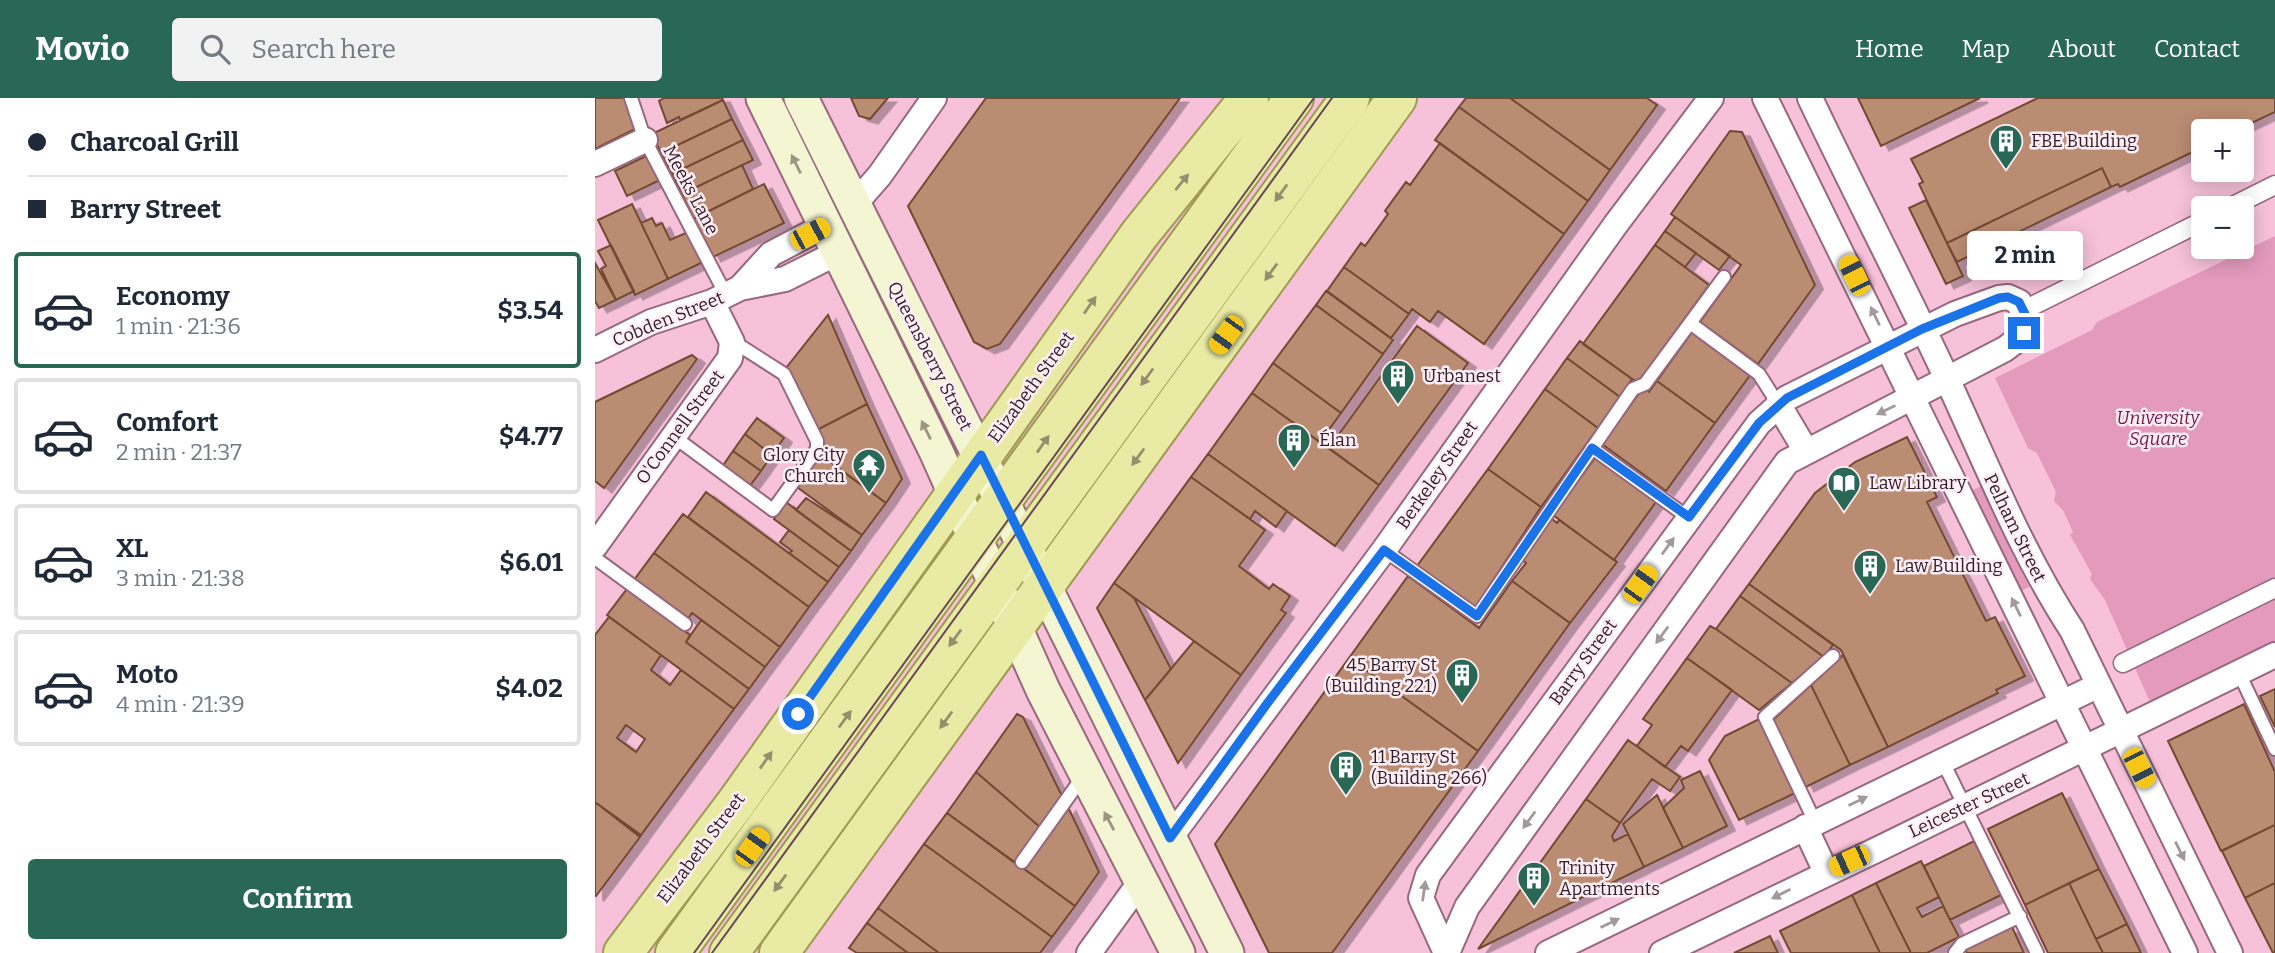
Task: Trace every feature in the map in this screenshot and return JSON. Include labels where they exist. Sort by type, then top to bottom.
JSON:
[{"type":"main road","name":"Queensberry Street","points":[[763,98],[844,225],[981,455],[1227,953]]},
{"type":"main road","name":"Queensberry Street","points":[[801,98],[844,225],[955,492],[1084,775],[1178,953]]},
{"type":"main road","name":"Elizabeth Street","points":[[623,953],[736,803],[1139,235],[1254,112],[1294,98]]},
{"type":"main road","points":[[729,953],[1350,98]]},
{"type":"main road","points":[[779,953],[1397,98]]},
{"type":"main road","name":"Elizabeth Street","points":[[675,953],[976,539],[1172,261],[1254,112]]},
{"type":"main road","points":[[1254,112],[1339,180]]},
{"type":"main road","points":[[1084,775],[1126,752]]},
{"type":"main road","points":[[736,803],[834,876]]},
{"type":"main road","name":"Berkeley Street","points":[[1141,881],[1170,838]]},
{"type":"street","points":[[844,225],[935,98]]},
{"type":"street","name":"Berkeley Street","points":[[1170,838],[1269,701],[1384,550],[1616,224],[1711,98]]},
{"type":"street","name":"Pelham Street","points":[[1765,98],[2185,953]]},
{"type":"street","name":"Pelham Street","points":[[1810,98],[1948,381],[2017,532],[2099,685],[2230,953]]},
{"type":"street","points":[[595,164],[645,140]]},
{"type":"street","points":[[2253,196],[2275,185]]},
{"type":"street","name":"Cobden Street","points":[[595,350],[651,322],[726,295],[771,254],[844,225]]},
{"type":"street","points":[[2024,310],[2191,227]]},
{"type":"street","points":[[726,295],[731,340]]},
{"type":"street","name":"Barry Street","points":[[1999,298],[2016,299],[2024,310],[2027,326],[2019,339],[1948,381],[1787,462],[1467,907],[1446,953],[1421,898],[1428,875],[1759,423],[1778,404],[1922,329],[1999,298]]},
{"type":"street","name":"O'Connell Street","points":[[595,546],[730,358],[733,348],[731,340]]},
{"type":"street","points":[[1778,404],[1806,451]]},
{"type":"street","points":[[2123,663],[2275,588]]},
{"type":"street","name":"Leicester Street","points":[[1662,953],[1826,872],[2086,750],[2275,655]]},
{"type":"street","points":[[1548,953],[2099,685]]},
{"type":"street","points":[[1810,824],[1826,872]]},
{"type":"street","name":"Berkeley Street","points":[[1089,953],[1141,881]]},
{"type":"lane","name":"Meeks Lane","points":[[631,98],[645,140],[726,295]]},
{"type":"lane","points":[[1384,550],[1477,616],[1633,389],[1645,384],[1724,278]]},
{"type":"lane","points":[[1690,323],[1759,374],[1778,404]]},
{"type":"lane","points":[[674,436],[773,510],[817,449],[817,441],[784,374],[731,340]]},
{"type":"lane","points":[[1592,448],[1689,517]]},
{"type":"lane","points":[[595,558],[685,624]]},
{"type":"lane","points":[[1810,824],[1765,717],[1833,656]]},
{"type":"lane","points":[[2239,673],[2275,749]]},
{"type":"lane","points":[[1942,760],[2037,953]]},
{"type":"lane","points":[[1022,862],[1084,775]]},
{"type":"lane","points":[[1955,953],[1962,944],[2020,916]]},
{"type":"green space","name":"University Square","points":[[2275,236],[2275,642],[2150,702],[2105,600],[2090,579],[2092,574],[2070,535],[2073,532],[2063,510],[2054,501],[2056,492],[2037,453],[2028,448],[1995,378],[2092,330],[2097,322],[2227,259],[2254,259],[2254,246]]},
{"type":"green space","points":[[1985,484],[2035,584],[2019,592],[1969,492]]},
{"type":"building","points":[[595,98],[628,98],[634,111],[629,113],[637,128],[595,149]]},
{"type":"building","points":[[664,98],[723,100],[680,120],[679,117],[667,123],[659,101]]},
{"type":"building","points":[[851,98],[888,98],[870,119],[859,116]]},
{"type":"building","points":[[986,98],[1180,98],[1000,344],[987,349],[974,342],[908,206]]},
{"type":"building","points":[[1466,98],[1510,98],[1610,170],[1588,201],[1459,107]]},
{"type":"building","points":[[1510,98],[1647,98],[1657,105],[1610,170]]},
{"type":"building","points":[[1858,98],[1980,98],[1881,146]]},
{"type":"building","name":"FBE Building","points":[[2038,98],[2275,98],[2275,112],[2254,122],[2254,119],[2191,119],[2191,153],[2120,187],[2118,184],[2111,187],[2102,168],[1947,243],[1919,184],[1923,182],[1911,159]]},
{"type":"building","points":[[723,100],[732,119],[661,153],[652,134]]},
{"type":"building","points":[[1459,107],[1588,201],[1564,234],[1435,140]]},
{"type":"building","points":[[732,119],[743,140],[672,174],[661,153]]},
{"type":"building","points":[[1730,131],[1742,132],[1815,285],[1758,364],[1700,322],[1741,265],[1671,214]]},
{"type":"building","points":[[743,140],[753,160],[682,194],[672,174]]},
{"type":"building","points":[[1440,143],[1564,234],[1484,344],[1438,311],[1430,322],[1412,309],[1409,314],[1344,267],[1361,243],[1365,246],[1388,214],[1385,211],[1406,182],[1410,185]]},
{"type":"building","points":[[650,154],[662,179],[627,196],[615,171]]},
{"type":"building","points":[[742,165],[753,189],[693,219],[682,194]]},
{"type":"building","points":[[2102,168],[2111,187],[1957,262],[1947,243]]},
{"type":"building","points":[[764,184],[784,223],[713,257],[693,219]]},
{"type":"building","points":[[1926,200],[1963,276],[1946,284],[1909,208]]},
{"type":"building","points":[[632,204],[668,279],[635,295],[598,220]]},
{"type":"building","points":[[1675,217],[1730,256],[1719,270],[1665,231]]},
{"type":"building","points":[[652,218],[656,226],[662,223],[670,240],[688,232],[703,262],[668,279],[641,223]]},
{"type":"building","points":[[1665,231],[1696,253],[1685,267],[1655,245]]},
{"type":"building","points":[[611,245],[634,291],[616,300],[601,269],[606,266],[598,251]]},
{"type":"building","points":[[1655,245],[1709,285],[1638,383],[1583,344]]},
{"type":"building","points":[[595,263],[616,300],[599,308],[595,301]]},
{"type":"building","points":[[1344,267],[1409,314],[1391,338],[1327,291]]},
{"type":"building","points":[[1326,291],[1393,340],[1383,354],[1316,305]]},
{"type":"building","points":[[1316,305],[1383,354],[1341,413],[1273,363]]},
{"type":"building","points":[[828,315],[867,404],[817,430],[786,368]]},
{"type":"building","name":"Urbanest","points":[[1417,326],[1468,363],[1379,485],[1329,448]]},
{"type":"building","points":[[1692,332],[1751,374],[1715,423],[1657,381]]},
{"type":"building","points":[[1580,341],[1632,379],[1620,397],[1567,358]]},
{"type":"building","points":[[692,355],[697,359],[604,488],[595,481],[595,402]]},
{"type":"building","points":[[1567,358],[1620,397],[1598,428],[1545,389]]},
{"type":"building","points":[[1273,363],[1341,413],[1320,442],[1252,393]]},
{"type":"building","points":[[1657,381],[1715,423],[1666,491],[1602,444],[1643,388],[1649,392]]},
{"type":"building","points":[[1545,389],[1598,428],[1541,507],[1488,469]]},
{"type":"building","name":"Élan","points":[[1252,393],[1379,485],[1335,546],[1208,454]]},
{"type":"building","points":[[867,404],[902,479],[886,503],[834,465],[839,459],[828,451],[817,430]]},
{"type":"building","points":[[757,418],[784,438],[772,455],[745,434]]},
{"type":"building","points":[[745,434],[772,455],[761,471],[733,451]]},
{"type":"building","name":"Law Building","points":[[1907,437],[1937,497],[1927,502],[1986,621],[1995,617],[2025,676],[1996,690],[1998,693],[1888,747],[1841,650],[1749,584],[1815,493],[1855,462]]},
{"type":"building","points":[[733,451],[761,471],[749,487],[722,467]]},
{"type":"building","points":[[1208,454],[1287,511],[1276,527],[1255,511],[1250,519],[1191,477]]},
{"type":"building","points":[[821,455],[886,503],[862,535],[797,487]]},
{"type":"building","points":[[1595,458],[1656,502],[1614,560],[1553,515]]},
{"type":"building","points":[[1488,469],[1541,507],[1475,608],[1417,566]]},
{"type":"building","points":[[1191,477],[1265,530],[1239,566],[1269,589],[1273,584],[1290,596],[1281,610],[1286,613],[1241,675],[1114,583]]},
{"type":"building","points":[[706,492],[828,582],[809,607],[688,517]]},
{"type":"building","points":[[806,498],[862,535],[851,551],[796,510]]},
{"type":"building","points":[[786,502],[851,551],[839,567],[774,519]]},
{"type":"building","points":[[683,514],[809,607],[780,647],[654,553]]},
{"type":"building","points":[[1551,518],[1557,523],[1559,520],[1617,562],[1570,623],[1512,581],[1526,563],[1522,559]]},
{"type":"building","points":[[789,530],[839,567],[828,582],[789,553],[792,551],[780,542]]},
{"type":"building","points":[[654,553],[780,647],[765,667],[692,613],[688,619],[634,580]]},
{"type":"building","name":"45 Barry St (Building 221)","points":[[1408,576],[1479,628],[1512,581],[1570,623],[1478,751],[1349,658]]},
{"type":"building","points":[[1114,583],[1134,598],[1171,669],[1145,700],[1097,608]]},
{"type":"building","points":[[1749,584],[1833,645],[1824,657],[1740,596]]},
{"type":"building","points":[[627,589],[690,635],[686,642],[749,689],[734,709],[607,615]]},
{"type":"building","points":[[1740,596],[1824,657],[1792,683],[1716,629]]},
{"type":"building","points":[[609,617],[661,655],[651,670],[670,685],[681,670],[734,709],[641,835],[595,802],[595,635]],"holes":[[[626,725],[645,739],[636,752],[617,738]]]},
{"type":"building","points":[[701,620],[765,667],[749,689],[686,642]]},
{"type":"building","points":[[1710,626],[1792,683],[1759,710],[1687,658]]},
{"type":"building","points":[[1194,641],[1241,675],[1178,763],[1145,700]]},
{"type":"building","points":[[1843,655],[1888,747],[1850,765],[1811,685]]},
{"type":"building","name":"11 Barry St (Building 266)","points":[[1349,658],[1478,751],[1332,953],[1269,953],[1215,844]]},
{"type":"building","points":[[1687,658],[1732,690],[1688,751],[1681,746],[1665,767],[1637,746],[1652,725],[1643,719]]},
{"type":"building","points":[[1811,685],[1850,765],[1806,787],[1773,720]]},
{"type":"building","points":[[2275,689],[2275,727],[2260,696]]},
{"type":"building","points":[[2244,704],[2275,772],[2275,825],[2221,851],[2168,741]]},
{"type":"building","points":[[1017,714],[1023,717],[1063,798],[1041,828],[976,772]]},
{"type":"building","points":[[1759,719],[1795,793],[1739,820],[1709,760],[1725,736]]},
{"type":"building","points":[[1628,740],[1680,777],[1670,791],[1652,779],[1620,823],[1586,799]]},
{"type":"building","points":[[1700,771],[1727,826],[1683,848],[1663,808],[1684,788],[1681,780]]},
{"type":"building","points":[[976,772],[1041,828],[1015,863],[947,813]]},
{"type":"building","points":[[2062,793],[2099,869],[2025,905],[1988,829]]},
{"type":"building","points":[[1657,795],[1683,848],[1644,867],[1623,824]]},
{"type":"building","name":"Trinity Apartments","points":[[1586,799],[1620,823],[1612,836],[1614,841],[1628,834],[1644,867],[1478,949]]},
{"type":"building","points":[[595,802],[640,837],[596,896],[595,895]]},
{"type":"building","points":[[1068,807],[1099,872],[1075,906],[1024,869]]},
{"type":"building","points":[[947,813],[1075,906],[1052,937],[924,844]]},
{"type":"building","points":[[2275,825],[2275,883],[2245,898],[2222,851]]},
{"type":"building","points":[[1974,841],[2001,895],[1950,920],[1924,866]]},
{"type":"building","points":[[924,844],[1052,937],[1040,953],[939,953],[878,908]]},
{"type":"building","points":[[1921,861],[1939,897],[1917,908],[1922,917],[1943,906],[1959,937],[1927,953],[1911,953],[1876,883]]},
{"type":"building","points":[[2099,869],[2127,924],[2096,939],[2069,883]]},
{"type":"building","points":[[1876,883],[1911,953],[1880,953],[1852,895]]},
{"type":"building","points":[[2069,883],[2103,953],[2048,953],[2025,905]]},
{"type":"building","points":[[2275,883],[2275,952],[2273,953],[2245,898]]},
{"type":"building","points":[[1852,895],[1880,953],[1791,953],[1780,931]]},
{"type":"building","points":[[878,908],[939,953],[908,953],[867,923]]},
{"type":"building","points":[[867,923],[908,953],[857,953],[849,948]]},
{"type":"building","points":[[2127,924],[2141,953],[2103,953],[2096,939]]},
{"type":"building","points":[[2012,927],[2024,953],[1967,953],[1965,949]]},
{"type":"building","points":[[1770,936],[1778,953],[1734,953]]},
{"type":"tram line","points":[[694,953],[1314,98]]},
{"type":"tram line","points":[[712,953],[1332,98]]},
{"type":"place","name":"FBE Building","points":[[2006,171]]},
{"type":"place","name":"Urbanest","points":[[1398,406]]},
{"type":"place","name":"Élan","points":[[1294,470]]},
{"type":"place","name":"Glory City Church","points":[[869,495]]},
{"type":"place","name":"Law Library","points":[[1844,513]]},
{"type":"place","name":"Law Building","points":[[1870,596]]},
{"type":"place","name":"45 Barry St (Building 221)","points":[[1462,705]]},
{"type":"place","name":"11 Barry St (Building 266)","points":[[1346,797]]},
{"type":"place","name":"Trinity Apartments","points":[[1534,908]]},
{"type":"route","points":[[798,714],[981,455],[1170,838],[1269,701],[1384,550],[1477,616],[1592,448],[1689,517],[1759,423],[1787,398],[1922,329],[1966,309],[1999,298],[2008,297],[2019,302],[2027,318],[2024,333]]}]
